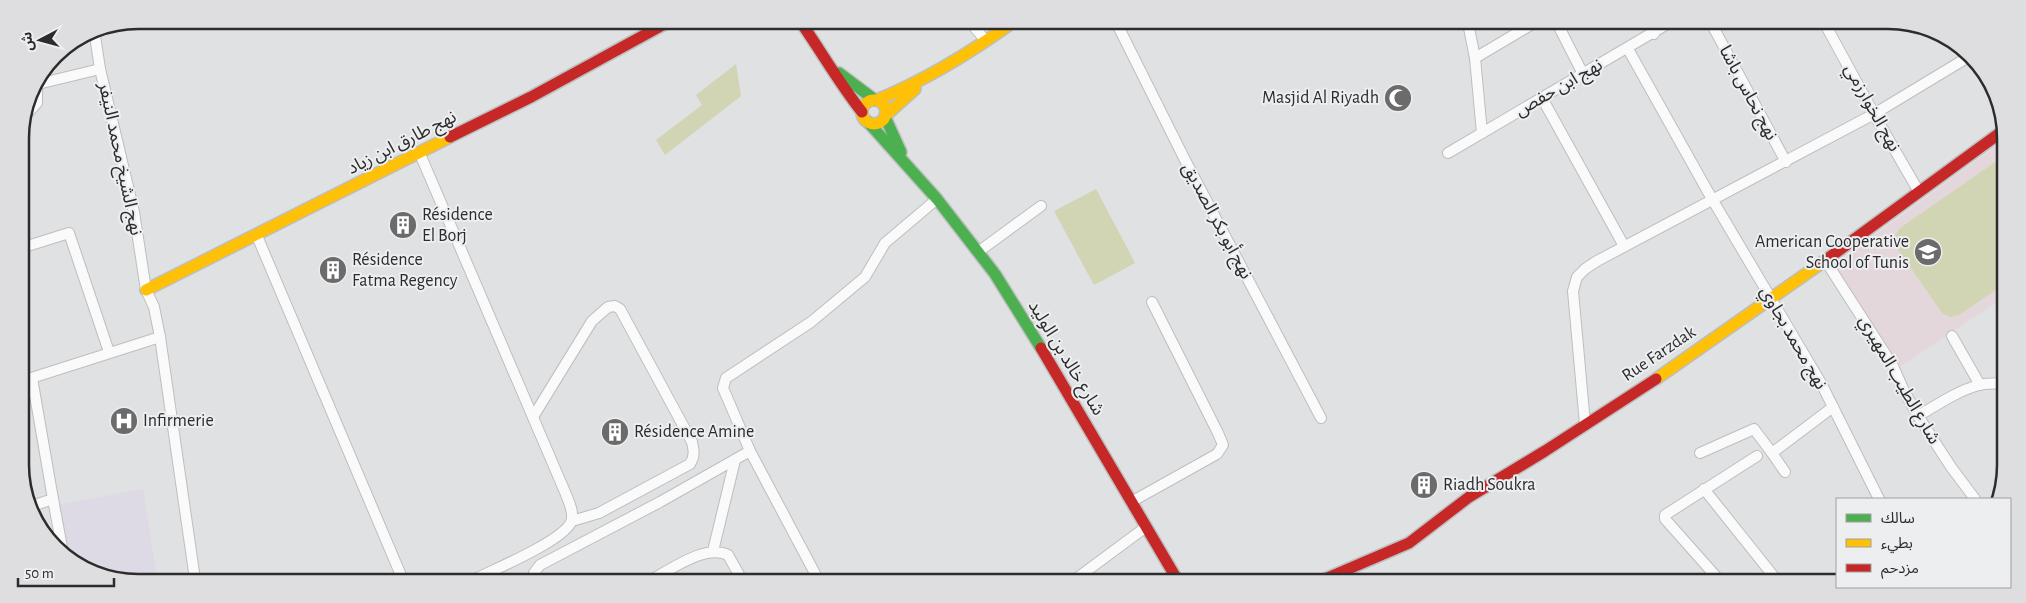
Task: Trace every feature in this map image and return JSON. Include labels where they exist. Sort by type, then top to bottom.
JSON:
[{"type":"street","name":"نهج طارق ابن زياد","points":[[146,290],[550,88],[656,29]]},
{"type":"street","name":"شارع خالد بن الوليد","points":[[805,29],[829,63],[844,89],[865,117],[937,199],[995,274],[1030,329],[1174,574]]},
{"type":"street","points":[[976,29],[986,41]]},
{"type":"street","points":[[926,79],[878,123],[865,117],[866,103],[926,79],[1003,29]]},
{"type":"street","name":"نهج أبو بكر الصديق","points":[[1120,29],[1184,158],[1321,418]]},
{"type":"street","points":[[1469,29],[1475,58],[1482,133]]},
{"type":"street","points":[[1475,58],[1524,29]]},
{"type":"street","points":[[1560,29],[1583,74]]},
{"type":"street","points":[[1652,29],[1654,34]]},
{"type":"street","name":"نهج ابن حفص","points":[[1448,153],[1661,29]]},
{"type":"street","name":"نهج نحاس باشا","points":[[1714,29],[1786,162]]},
{"type":"street","name":"نهج الخوارزمي","points":[[1828,29],[1874,114],[1920,192]]},
{"type":"street","name":"نهج الشيخ محمد النيفر","points":[[95,37],[100,69],[134,212],[146,290],[154,307],[160,337],[194,574]]},
{"type":"street","name":"نهج محمد بجاوي","points":[[1628,49],[1712,199],[1821,384],[1878,498]]},
{"type":"street","points":[[1585,424],[1573,291],[1577,277],[1584,269],[1874,114],[1964,60]]},
{"type":"street","name":"شارع خالد بن الوليد","points":[[829,63],[851,83],[876,100]]},
{"type":"street","points":[[45,81],[100,69]]},
{"type":"street","points":[[33,108],[37,103],[37,95]]},
{"type":"street","points":[[1542,98],[1624,246]]},
{"type":"street","points":[[876,100],[884,104],[885,117]]},
{"type":"street","name":"شارع خالد بن الوليد","points":[[885,117],[907,164]]},
{"type":"street","name":"Rue Farzdak","points":[[1337,574],[1409,543],[1470,497],[1652,382],[1826,260],[1997,135]]},
{"type":"street","points":[[420,154],[565,492],[571,510],[572,521]]},
{"type":"street","points":[[816,574],[750,451],[723,388],[726,378],[811,322],[865,277],[885,243],[937,199]]},
{"type":"street","points":[[978,252],[1041,206]]},
{"type":"street","points":[[29,246],[70,233],[109,352]]},
{"type":"street","points":[[256,236],[400,574]]},
{"type":"street","name":"شارع الطيب المهيري","points":[[1826,260],[1894,366],[1904,391],[1918,416],[1951,468],[1974,498]]},
{"type":"street","points":[[1131,502],[1217,454],[1222,445],[1218,432],[1152,302]]},
{"type":"street","points":[[485,574],[549,542],[565,530],[572,521],[598,513],[690,464],[693,459],[692,442],[620,309],[615,306],[608,306],[592,321],[533,416]]},
{"type":"street","points":[[1952,336],[1980,385]]},
{"type":"street","points":[[29,379],[160,337]]},
{"type":"street","points":[[32,378],[61,542]]},
{"type":"street","points":[[1918,416],[1954,395],[1980,385],[1997,384]]},
{"type":"street","points":[[1772,453],[1832,407]]},
{"type":"street","points":[[1700,453],[1754,429],[1785,472]]},
{"type":"street","points":[[534,574],[540,565],[750,451]]},
{"type":"street","points":[[1714,574],[1665,519],[1665,515],[1756,456]]},
{"type":"street","points":[[713,551],[735,460]]},
{"type":"street","points":[[1704,489],[1773,574]]},
{"type":"street","points":[[37,504],[53,498]]},
{"type":"street","points":[[1082,574],[1146,527]]},
{"type":"street","points":[[663,574],[703,553],[713,551],[728,556],[738,574]]},
{"type":"shaded area","name":"American Cooperative School of Tunis","points":[[1997,145],[1997,302],[1901,366],[1833,266]]},
{"type":"shaded area","points":[[143,489],[156,574],[110,571],[83,560],[71,552],[65,546],[57,505]]},
{"type":"green space","points":[[736,64],[741,96],[665,155],[656,140],[702,105],[696,95]]},
{"type":"green space","points":[[1997,161],[1997,289],[1959,315],[1950,317],[1942,313],[1895,245],[1895,236],[1900,228]]},
{"type":"green space","points":[[1096,189],[1135,263],[1094,285],[1054,211]]},
{"type":"traffic: fast","points":[[839,73],[875,100]]},
{"type":"traffic: fast","points":[[885,117],[901,152]]},
{"type":"traffic: fast","points":[[868,122],[937,199],[995,274],[1041,348]]},
{"type":"traffic: slow","points":[[877,100],[913,84],[947,65],[1002,29]]},
{"type":"traffic: slow","points":[[885,116],[915,89]]},
{"type":"traffic: slow","points":[[874,100],[882,104],[886,112],[882,120],[874,124],[866,120],[862,112],[866,104],[874,100]]},
{"type":"traffic: slow","points":[[146,290],[450,137]]},
{"type":"traffic: slow","points":[[1656,379],[1823,262]]},
{"type":"traffic: jam","points":[[450,137],[531,97],[655,29]]},
{"type":"traffic: jam","points":[[805,29],[862,112]]},
{"type":"traffic: jam","points":[[1823,262],[1997,135]]},
{"type":"traffic: jam","points":[[1041,348],[1174,574]]},
{"type":"traffic: jam","points":[[1337,574],[1409,543],[1469,497],[1545,451],[1656,379]]},
{"type":"place","name":"Masjid Al Riyadh","points":[[1398,98]]},
{"type":"place","name":"Résidence El Borj","points":[[403,225]]},
{"type":"place","name":"American Cooperative School of Tunis","points":[[1928,252]]},
{"type":"place","name":"Résidence Fatma Regency","points":[[333,270]]},
{"type":"place","name":"Infirmerie","points":[[124,421]]},
{"type":"place","name":"Résidence Amine","points":[[615,432]]},
{"type":"place","name":"Riadh Soukra","points":[[1424,485]]}]
